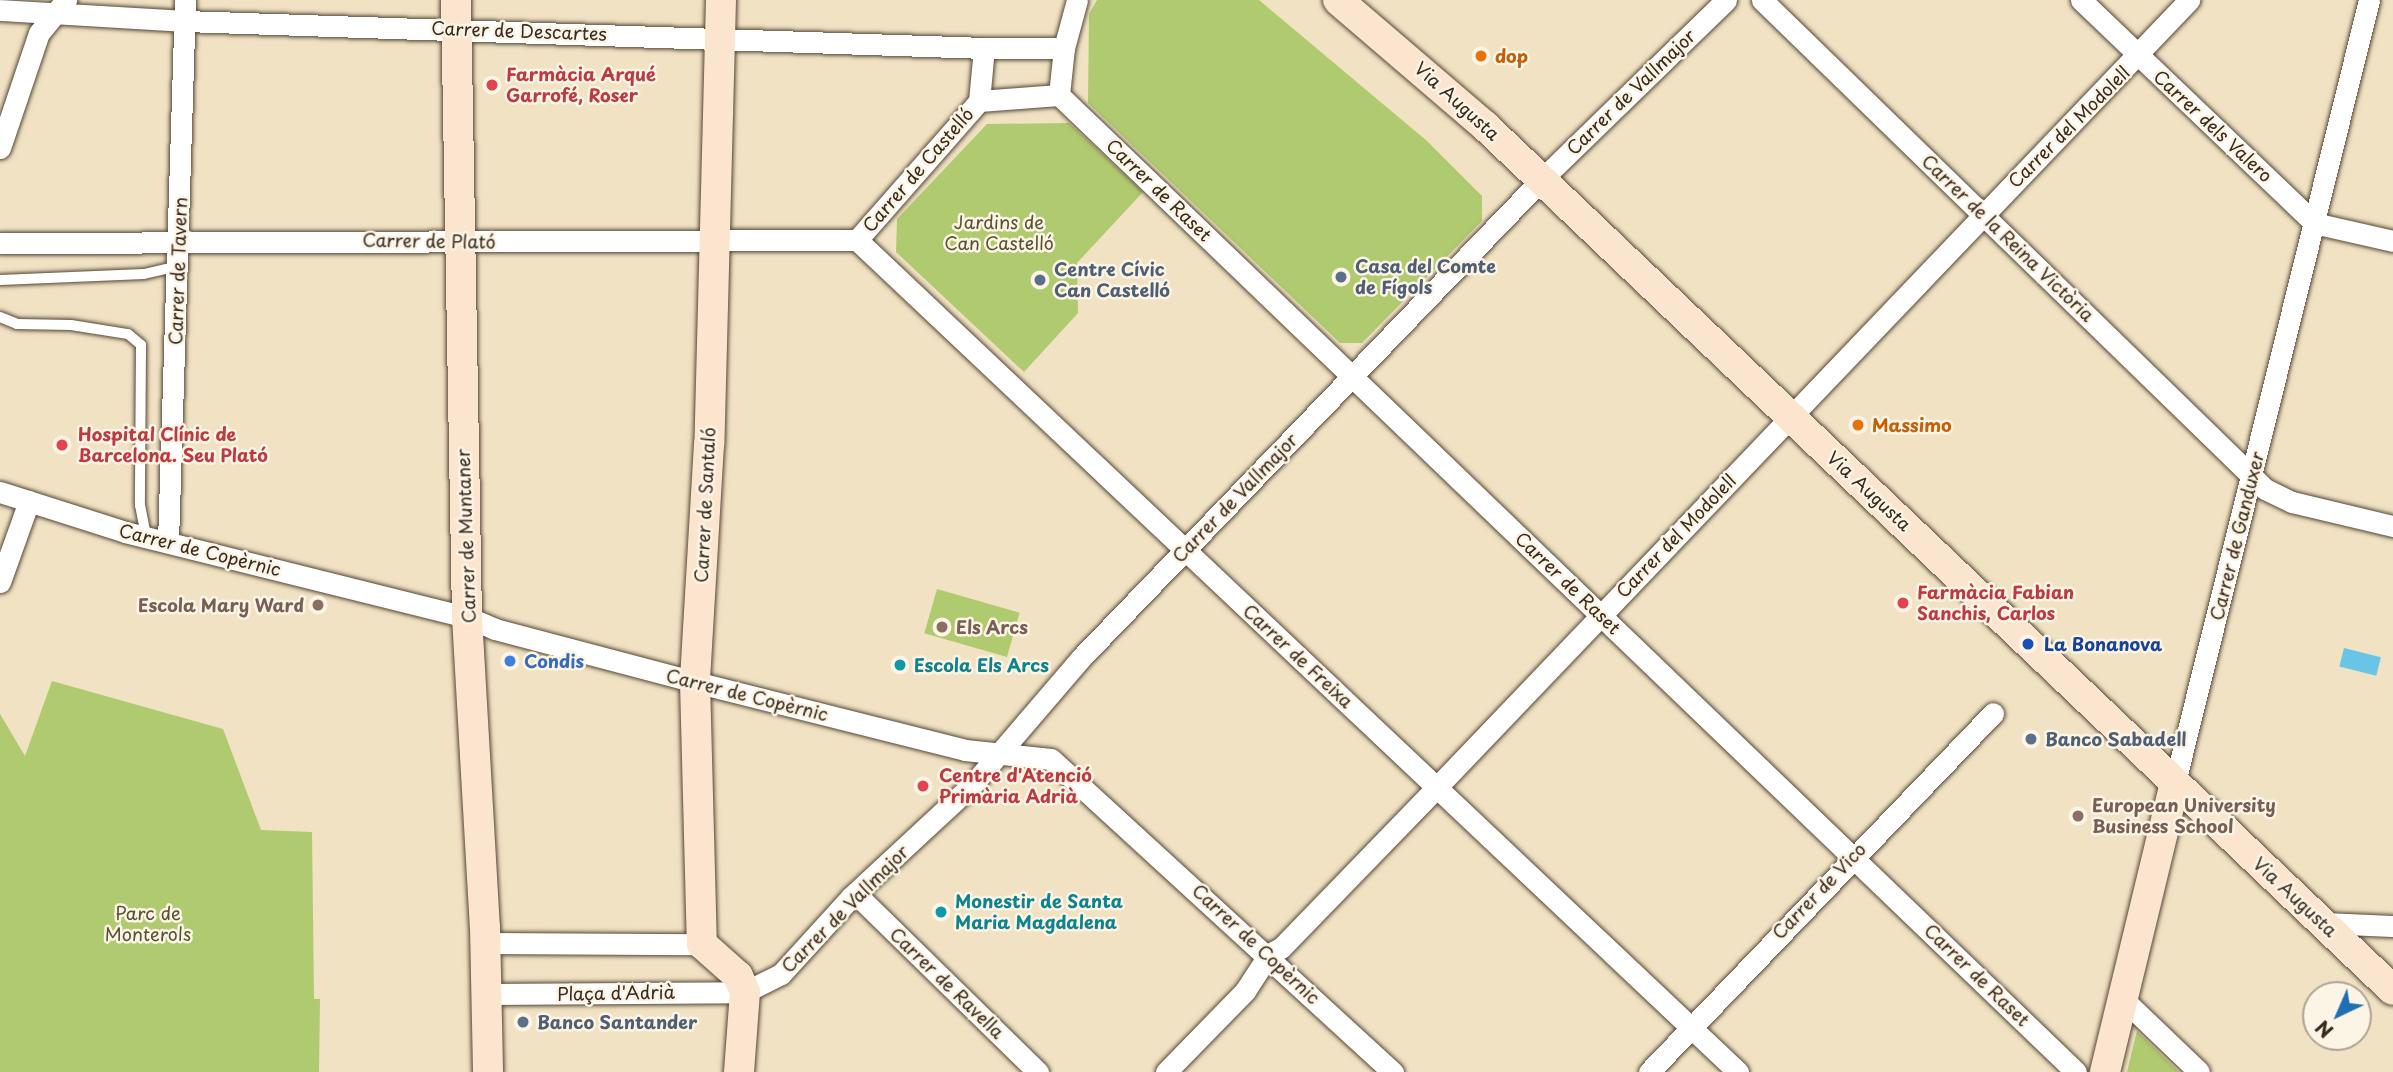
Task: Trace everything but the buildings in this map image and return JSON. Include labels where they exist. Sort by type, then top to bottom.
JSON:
[{"type":"street","name":"Carrer de Muntaner","points":[[456,0],[467,617],[486,943],[488,1072]]},
{"type":"street","name":"Carrer de Santaló","points":[[702,944],[695,682],[709,444],[712,238],[721,0]]},
{"type":"street","points":[[984,48],[979,101],[1059,95],[1068,21],[1077,0]]},
{"type":"street","name":"Via Augusta","points":[[1338,0],[1426,72],[2393,990]]},
{"type":"street","name":"Carrer de Vallmajor","points":[[745,992],[781,974],[856,894],[1000,753],[1081,658],[1352,376],[1541,180],[1726,0]]},
{"type":"street","name":"Carrer de la Reina Victòria","points":[[1762,0],[2253,478],[2292,502],[2393,526]]},
{"type":"street","name":"Carrer dels Valero","points":[[2081,0],[2314,223]]},
{"type":"street","name":"Carrer del Modolell","points":[[1166,1072],[1245,991],[1269,954],[1281,948],[1437,787],[1983,214],[2139,56],[2189,0]]},
{"type":"street","name":"Carrer de Ganduxer","points":[[2105,1072],[2369,0]]},
{"type":"street","name":"Carrer de Descartes","points":[[0,10],[60,8],[185,11],[457,30],[721,36],[984,48],[1064,48]]},
{"type":"street","points":[[0,148],[38,33],[60,8]]},
{"type":"street","name":"Carrer de Tavern","points":[[168,542],[180,239],[185,11]]},
{"type":"street","name":"Carrer de Raset","points":[[1059,95],[1854,855],[2076,1072]]},
{"type":"street","name":"Carrer de Castelló","points":[[857,240],[979,101]]},
{"type":"street","points":[[2314,223],[2393,242]]},
{"type":"street","name":"Carrer de Plató","points":[[0,243],[180,239],[461,240],[484,243],[712,238],[857,240]]},
{"type":"street","name":"Carrer de Freixa","points":[[857,240],[1738,1072]]},
{"type":"street","name":"Carrer de Copèrnic","points":[[0,492],[146,537],[467,617],[495,629],[695,682],[965,750],[1051,758],[1269,954],[1393,1072]]},
{"type":"street","points":[[0,582],[29,501]]},
{"type":"street","name":"Carrer de Vico","points":[[1649,1072],[1854,855],[1993,713]]},
{"type":"street","name":"Carrer de Ravella","points":[[856,894],[1038,1072]]},
{"type":"street","points":[[2323,923],[2393,926]]},
{"type":"street","points":[[486,943],[702,944],[738,976],[745,992],[739,1072]]},
{"type":"street","name":"Plaça d'Adrià","points":[[487,994],[745,992]]},
{"type":"street","points":[[2123,999],[2199,1072]]},
{"type":"lane","points":[[0,280],[144,274],[179,266]]},
{"type":"lane","points":[[0,317],[17,324],[71,325],[128,334],[141,345],[140,505],[146,537]]},
{"type":"green space","points":[[1097,0],[1259,0],[1427,141],[1482,196],[1482,221],[1362,343],[1340,343],[1088,103],[1089,14]]},
{"type":"green space","name":"Jardins de Can Castelló","points":[[1069,123],[1143,192],[1077,263],[1078,313],[1024,372],[896,252],[897,219],[987,124]]},
{"type":"green space","points":[[937,589],[1020,613],[1007,657],[924,633]]},
{"type":"green space","name":"Parc de Monterols","points":[[52,681],[223,729],[261,830],[312,832],[314,999],[320,999],[319,1072],[0,1072],[0,714],[25,756]]},
{"type":"green space","points":[[2137,1031],[2179,1072],[2127,1072]]},
{"type":"water","points":[[2344,648],[2381,657],[2376,676],[2339,666]]},
{"type":"place","name":"dop","points":[[1481,56]]},
{"type":"place","name":"Farmàcia Arqué Garrofé, Roser","points":[[492,85]]},
{"type":"place","name":"Casa del Comte de Fígols","points":[[1341,277]]},
{"type":"place","name":"Centre Cívic Can Castelló","points":[[1040,280]]},
{"type":"place","name":"Massimo","points":[[1858,425]]},
{"type":"place","name":"Hospital Clínic de Barcelona. Seu Plató","points":[[62,445]]},
{"type":"place","name":"Farmàcia Fabian Sanchis, Carlos","points":[[1903,603]]},
{"type":"place","name":"Escola Mary Ward","points":[[318,605]]},
{"type":"place","name":"Els Arcs","points":[[942,627]]},
{"type":"place","name":"La Bonanova","points":[[2028,644]]},
{"type":"place","name":"Condis","points":[[510,661]]},
{"type":"place","name":"Escola Els Arcs","points":[[900,665]]},
{"type":"place","name":"Banco Sabadell","points":[[2031,739]]},
{"type":"place","name":"Centre d'Atenció Primària Adrià","points":[[923,786]]},
{"type":"place","name":"European University Business School","points":[[2078,816]]},
{"type":"place","name":"Monestir de Santa Maria Magdalena","points":[[941,912]]},
{"type":"place","name":"Banco Santander","points":[[523,1022]]}]
